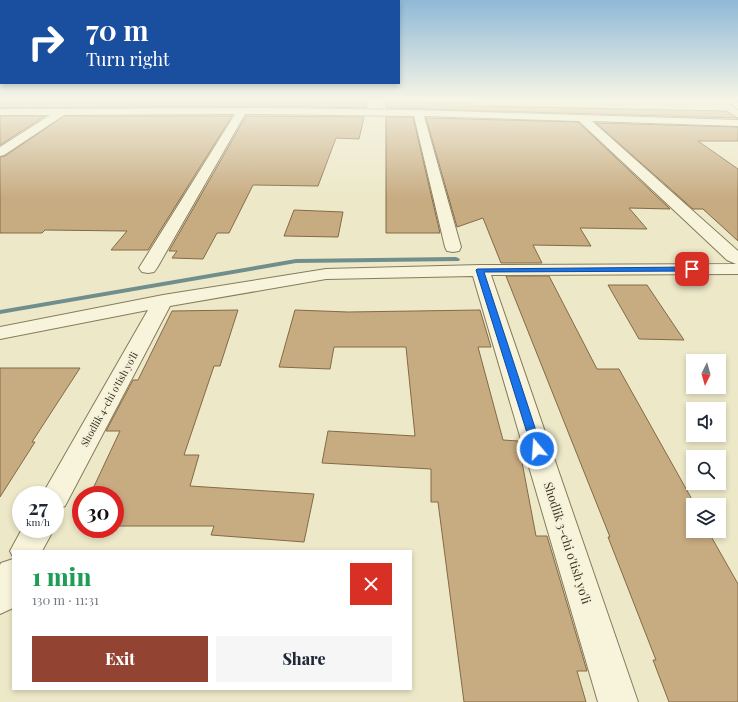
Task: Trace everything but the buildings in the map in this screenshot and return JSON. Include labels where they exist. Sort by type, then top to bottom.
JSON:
[{"type":"street","points":[[0,152],[29,133]]},
{"type":"street","points":[[148,268],[229,133]]},
{"type":"street","points":[[423,133],[453,247]]},
{"type":"street","points":[[598,133],[738,259]]},
{"type":"street","points":[[0,333],[163,301],[326,274],[480,270],[738,269]]},
{"type":"street","name":"Shodlik 3-chi o'tish yo'li","points":[[480,270],[618,702]]},
{"type":"street","name":"Shodlik 4-chi o'tish yo'li","points":[[62,486],[163,301]]},
{"type":"street","points":[[27,550],[33,538]]},
{"type":"street","points":[[0,598],[12,576]]},
{"type":"waterway","points":[[0,312],[296,261],[456,259]]},
{"type":"route","points":[[537,449],[480,270],[692,269]]}]
